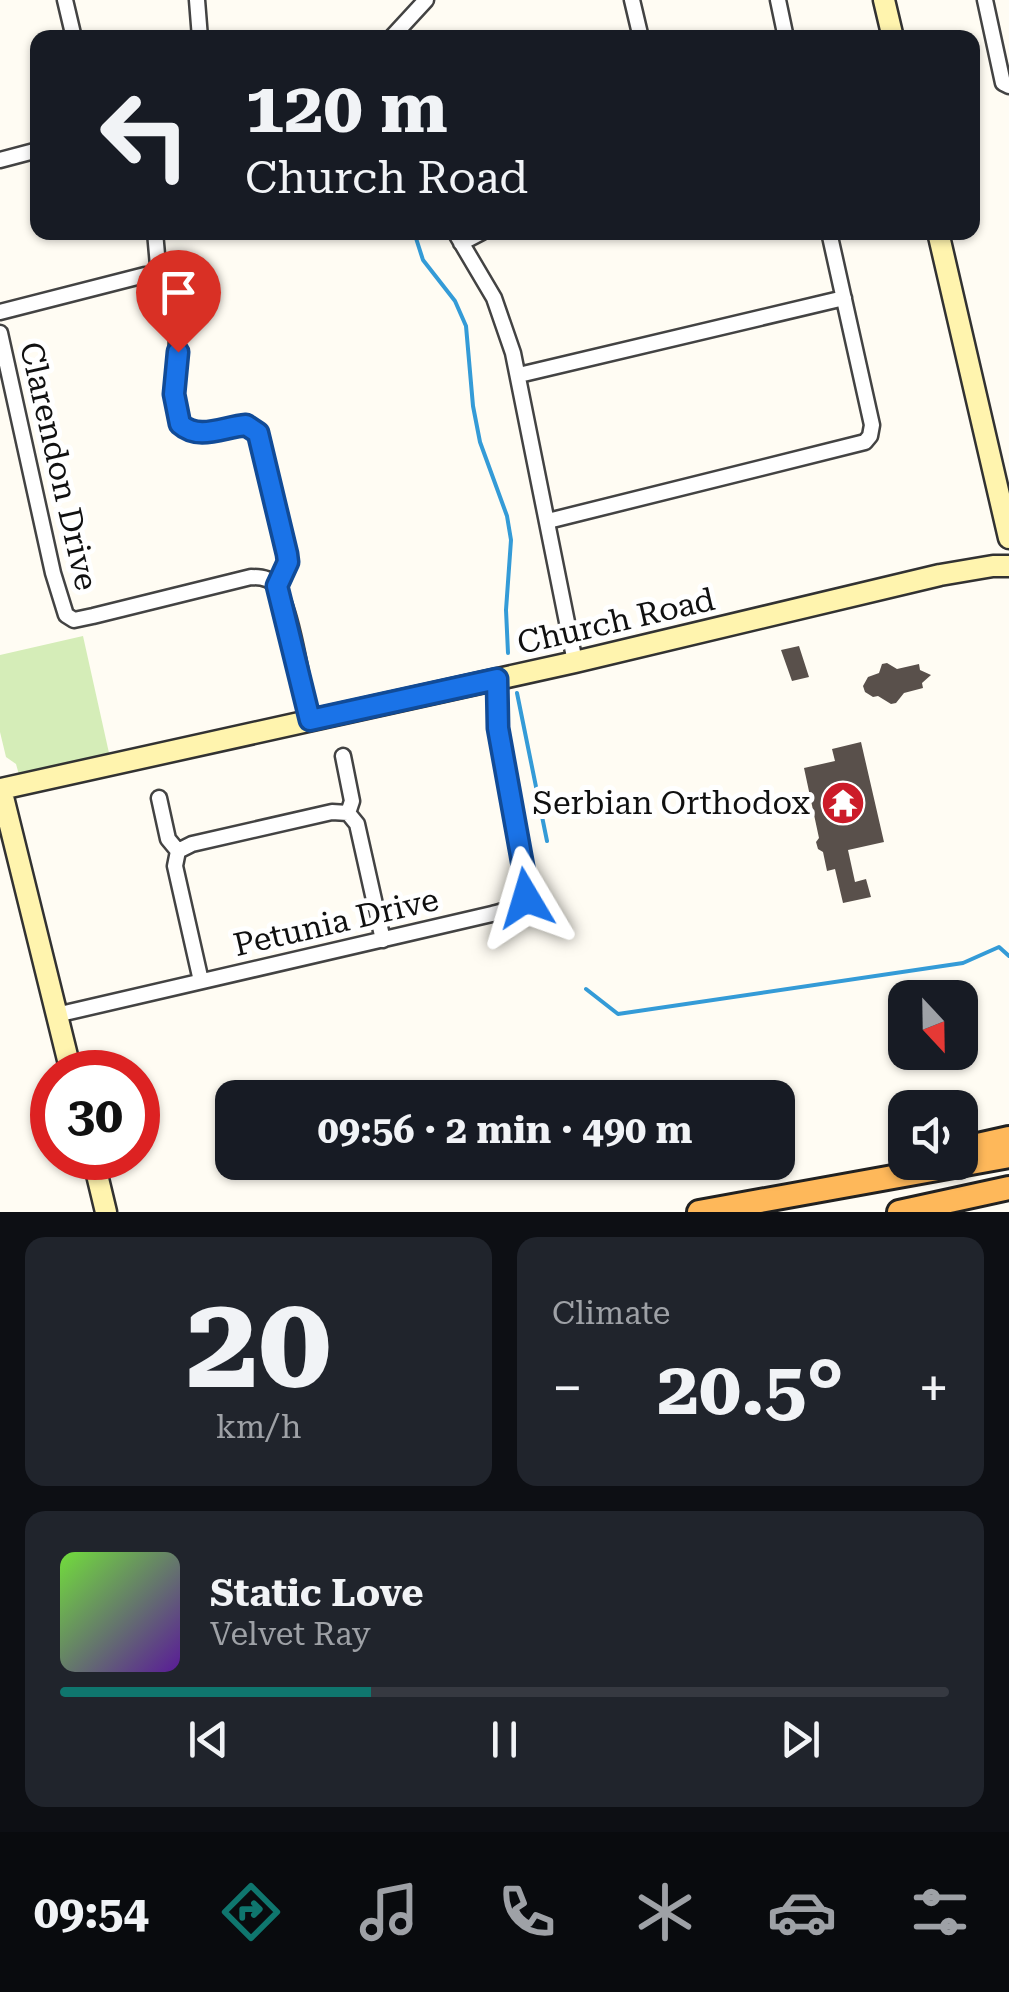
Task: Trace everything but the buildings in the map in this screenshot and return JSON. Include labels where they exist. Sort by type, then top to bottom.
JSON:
[{"type":"highway","points":[[978,1145],[1009,1138]]},
{"type":"highway","points":[[699,1212],[1009,1156]]},
{"type":"highway","points":[[826,1188],[888,1167]]},
{"type":"highway","points":[[900,1212],[1009,1188]]},
{"type":"main road","points":[[884,0],[891,30]]},
{"type":"main road","points":[[940,240],[1009,538]]},
{"type":"main road","name":"Church Road","points":[[1,786],[575,662],[946,574],[1009,566]]},
{"type":"main road","points":[[1,786],[65,1050]]},
{"type":"main road","points":[[98,1180],[106,1212]]},
{"type":"street","points":[[65,0],[72,30]]},
{"type":"street","points":[[197,0],[199,30]]},
{"type":"street","points":[[398,30],[426,0]]},
{"type":"street","points":[[632,0],[639,30]]},
{"type":"street","points":[[778,0],[784,30]]},
{"type":"street","points":[[985,0],[1003,84],[1009,86]]},
{"type":"street","points":[[0,160],[30,152]]},
{"type":"street","points":[[157,240],[159,277],[168,289],[178,337],[174,394],[180,424],[200,434],[246,425],[258,433],[288,562],[277,586],[310,720]]},
{"type":"street","points":[[459,240],[494,298],[518,375],[575,662]]},
{"type":"street","points":[[548,521],[859,444],[870,436],[872,425],[831,240]]},
{"type":"street","points":[[0,312],[145,275],[159,277]]},
{"type":"street","points":[[518,375],[844,298]]},
{"type":"street","name":"Clarendon Drive","points":[[0,332],[66,615],[74,620],[94,616],[252,577],[268,579],[277,586]]},
{"type":"street","name":"Petunia Drive","points":[[56,1015],[514,909],[526,898],[526,883],[498,728],[497,679]]},
{"type":"street","points":[[343,756],[352,801],[348,812]]},
{"type":"street","points":[[159,798],[168,839],[178,852]]},
{"type":"street","points":[[201,982],[175,866],[178,852],[192,844],[336,811],[348,812],[357,824],[384,940]]},
{"type":"green space","points":[[83,636],[111,762],[21,782],[16,764],[6,757],[0,732],[0,655]]},
{"type":"waterway","points":[[417,240],[423,260],[455,301],[466,326],[480,442],[507,516],[511,540],[506,610],[508,653]]},
{"type":"waterway","points":[[517,693],[547,841]]},
{"type":"waterway","points":[[586,989],[618,1014],[963,963],[999,947],[1009,956]]},
{"type":"place","name":"Serbian Orthodox","points":[[843,803]]},
{"type":"route","points":[[178,352],[174,394],[177,417],[185,430],[200,434],[246,425],[258,433],[288,562],[277,586],[310,720],[497,679],[498,728],[526,898]]}]
